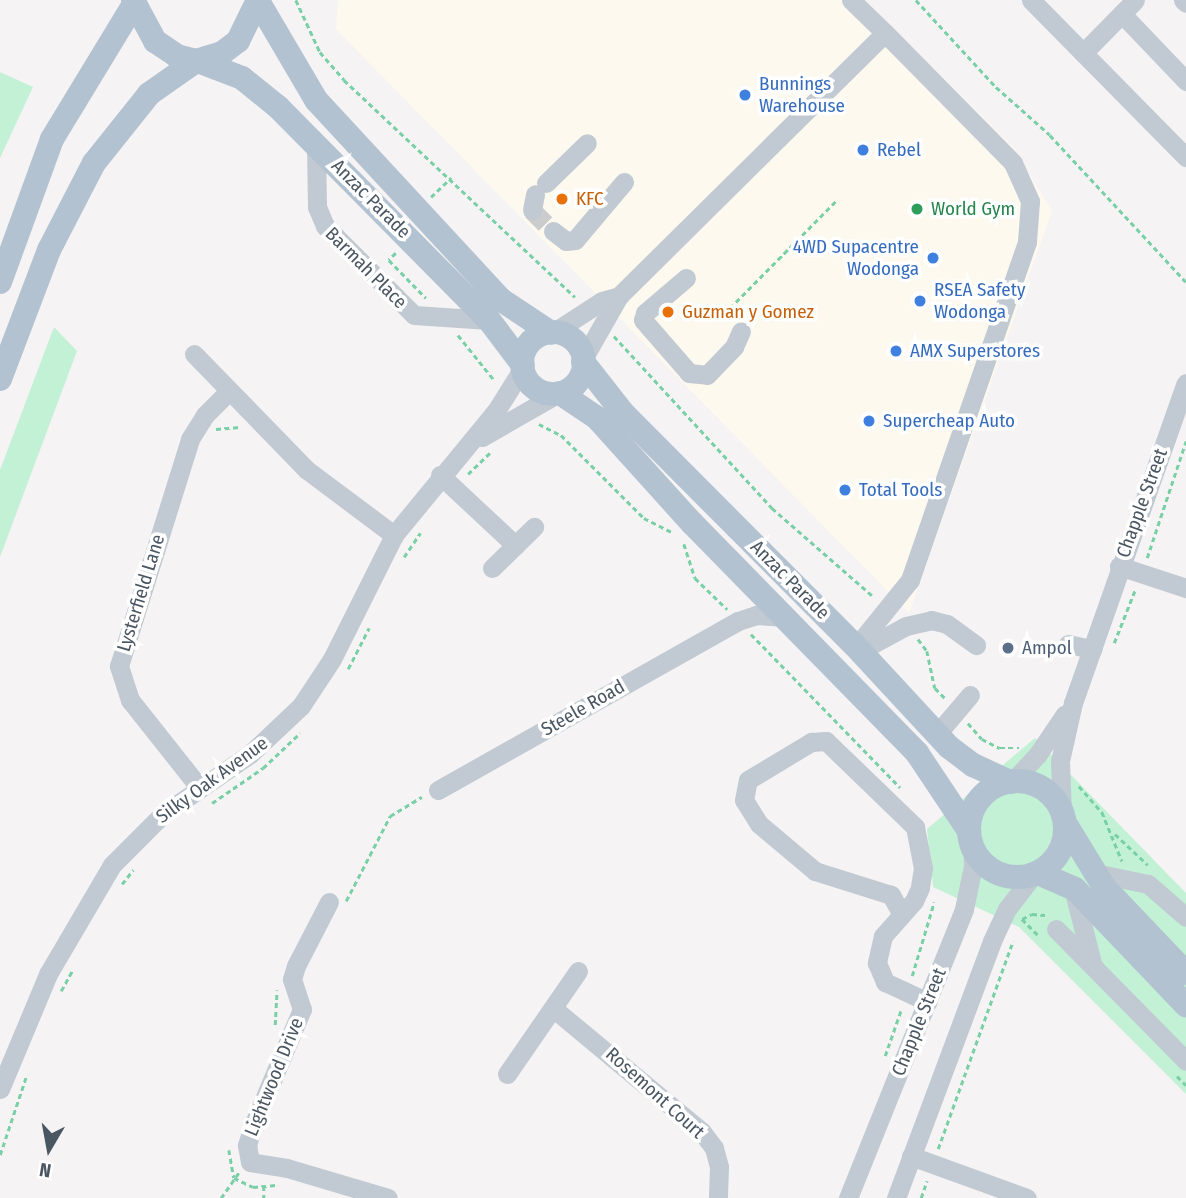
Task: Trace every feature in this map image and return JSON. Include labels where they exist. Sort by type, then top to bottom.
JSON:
[{"type":"main road","points":[[0,379],[45,259],[94,163],[149,94],[197,61],[222,53],[238,41],[258,0]]},
{"type":"main road","name":"Anzac Parade","points":[[258,0],[316,100],[500,299],[552,332]]},
{"type":"main road","points":[[0,282],[52,139],[134,1]]},
{"type":"main road","name":"Anzac Parade","points":[[134,1],[160,46],[250,83],[316,144],[489,320],[523,366]]},
{"type":"main road","points":[[552,332],[574,341],[583,360],[577,382],[558,393],[534,387],[523,366],[529,343],[552,332]]},
{"type":"main road","name":"Anzac Parade","points":[[583,360],[623,413],[858,649],[937,734],[965,761],[1011,782]]},
{"type":"main road","name":"Anzac Parade","points":[[558,393],[613,434],[745,578],[927,764],[970,837]]},
{"type":"main road","points":[[1186,973],[1121,907],[1095,873],[1044,789],[1011,782],[994,788],[978,802],[970,837],[977,856],[995,870],[1036,874],[1072,887],[1186,1005]]},
{"type":"main road","points":[[1036,874],[1062,847],[1063,818]]},
{"type":"street","points":[[851,0],[1013,163],[1032,215],[1027,242],[910,580],[858,649]]},
{"type":"street","points":[[1031,0],[1183,148]]},
{"type":"street","points":[[1083,53],[1128,7],[1186,82]]},
{"type":"street","points":[[583,360],[588,343],[619,296],[885,33]]},
{"type":"street","points":[[538,196],[587,143]]},
{"type":"street","name":"Barmah Place","points":[[316,144],[317,207],[322,223],[414,315],[489,320]]},
{"type":"street","points":[[553,232],[566,241],[575,240],[624,182]]},
{"type":"street","points":[[686,278],[643,317],[645,326],[689,373],[703,377],[734,347],[741,331]]},
{"type":"street","points":[[552,332],[619,296]]},
{"type":"street","points":[[194,354],[307,470],[395,546]]},
{"type":"street","name":"Silky Oak Avenue","points":[[0,1090],[28,1014],[94,891],[132,842],[199,787],[278,731],[301,706],[332,659],[395,546],[440,475],[467,448],[523,366]]},
{"type":"street","name":"Chapple Street","points":[[1063,818],[1060,761],[1073,703],[1119,566],[1186,383]]},
{"type":"street","name":"Lysterfield Lane","points":[[199,787],[130,700],[118,666],[190,439],[205,415],[229,391]]},
{"type":"street","name":"Silky Oak Avenue","points":[[467,448],[558,393]]},
{"type":"street","points":[[440,475],[515,545]]},
{"type":"street","points":[[492,568],[534,527]]},
{"type":"street","points":[[1119,566],[1186,588]]},
{"type":"street","points":[[728,626],[744,610],[745,578]]},
{"type":"street","name":"Steele Road","points":[[438,790],[728,626],[751,616],[783,617]]},
{"type":"street","points":[[858,649],[906,626],[931,620],[947,624],[976,645]]},
{"type":"street","points":[[1068,643],[1092,649]]},
{"type":"street","points":[[937,734],[970,695]]},
{"type":"street","name":"Chapple Street","points":[[1011,782],[1038,754],[1073,703]]},
{"type":"street","points":[[901,913],[891,895],[815,871],[759,824],[744,800],[748,780],[811,742],[826,741],[905,816],[920,840],[920,888],[901,913],[883,936],[879,974],[901,992],[928,1002]]},
{"type":"street","name":"Chapple Street","points":[[848,1198],[964,909],[973,866],[970,837]]},
{"type":"street","points":[[1095,873],[1110,880],[1144,882],[1186,918]]},
{"type":"street","name":"Chapple Street","points":[[896,1198],[992,941],[1007,909],[1036,874]]},
{"type":"street","points":[[1072,887],[1094,968]]},
{"type":"street","name":"Lightwood Drive","points":[[329,902],[296,965],[292,979],[302,1009],[252,1128],[247,1145],[250,1162],[286,1168],[388,1198]]},
{"type":"street","points":[[1053,923],[1186,1061]]},
{"type":"street","points":[[507,1074],[578,971]]},
{"type":"street","name":"Rosemont Court","points":[[554,1009],[702,1132],[714,1148],[719,1167],[718,1198]]},
{"type":"street","points":[[911,1156],[932,1166],[1027,1198]]},
{"type":"path","points":[[296,0],[320,52],[344,80],[589,311]]},
{"type":"path","points":[[916,0],[996,87],[1050,135],[1186,282]]},
{"type":"path","points":[[724,314],[837,200]]},
{"type":"path","points":[[209,434],[230,426],[249,431]]},
{"type":"path","points":[[1113,646],[1142,573],[1186,441]]},
{"type":"path","points":[[217,776],[228,793]]},
{"type":"path","points":[[329,902],[343,906],[390,816],[438,790]]},
{"type":"path","points":[[1113,833],[1148,863],[1144,882]]},
{"type":"path","points":[[1020,921],[1032,914],[1053,923]]},
{"type":"path","points":[[921,1198],[1016,933]]},
{"type":"path","points":[[221,1198],[233,1178],[250,1162]]},
{"type":"path","points":[[233,1178],[247,1186],[281,1185]]},
{"type":"path","points":[[264,1186],[264,1198]]},
{"type":"shaded area","points":[[338,0],[865,0],[1014,148],[1052,211],[909,613],[336,29]]},
{"type":"green space","points":[[0,72],[33,87],[0,158]]},
{"type":"green space","points":[[54,327],[77,351],[0,557],[0,470]]},
{"type":"green space","points":[[1035,738],[1186,893],[1186,1094],[1019,927],[933,887],[927,829]]},
{"type":"tunnel","points":[[532,210],[553,231]]},
{"type":"place","name":"Bunnings Warehouse","points":[[745,95]]},
{"type":"place","name":"Rebel","points":[[863,150]]},
{"type":"place","name":"KFC","points":[[562,199]]},
{"type":"place","name":"World Gym","points":[[917,209]]},
{"type":"place","name":"4WD Supacentre Wodonga","points":[[933,258]]},
{"type":"place","name":"RSEA Safety Wodonga","points":[[920,301]]},
{"type":"place","name":"Guzman y Gomez","points":[[668,312]]},
{"type":"place","name":"AMX Superstores","points":[[896,351]]},
{"type":"place","name":"Supercheap Auto","points":[[869,421]]},
{"type":"place","name":"Total Tools","points":[[845,490]]},
{"type":"place","name":"Ampol","points":[[1008,648]]}]
